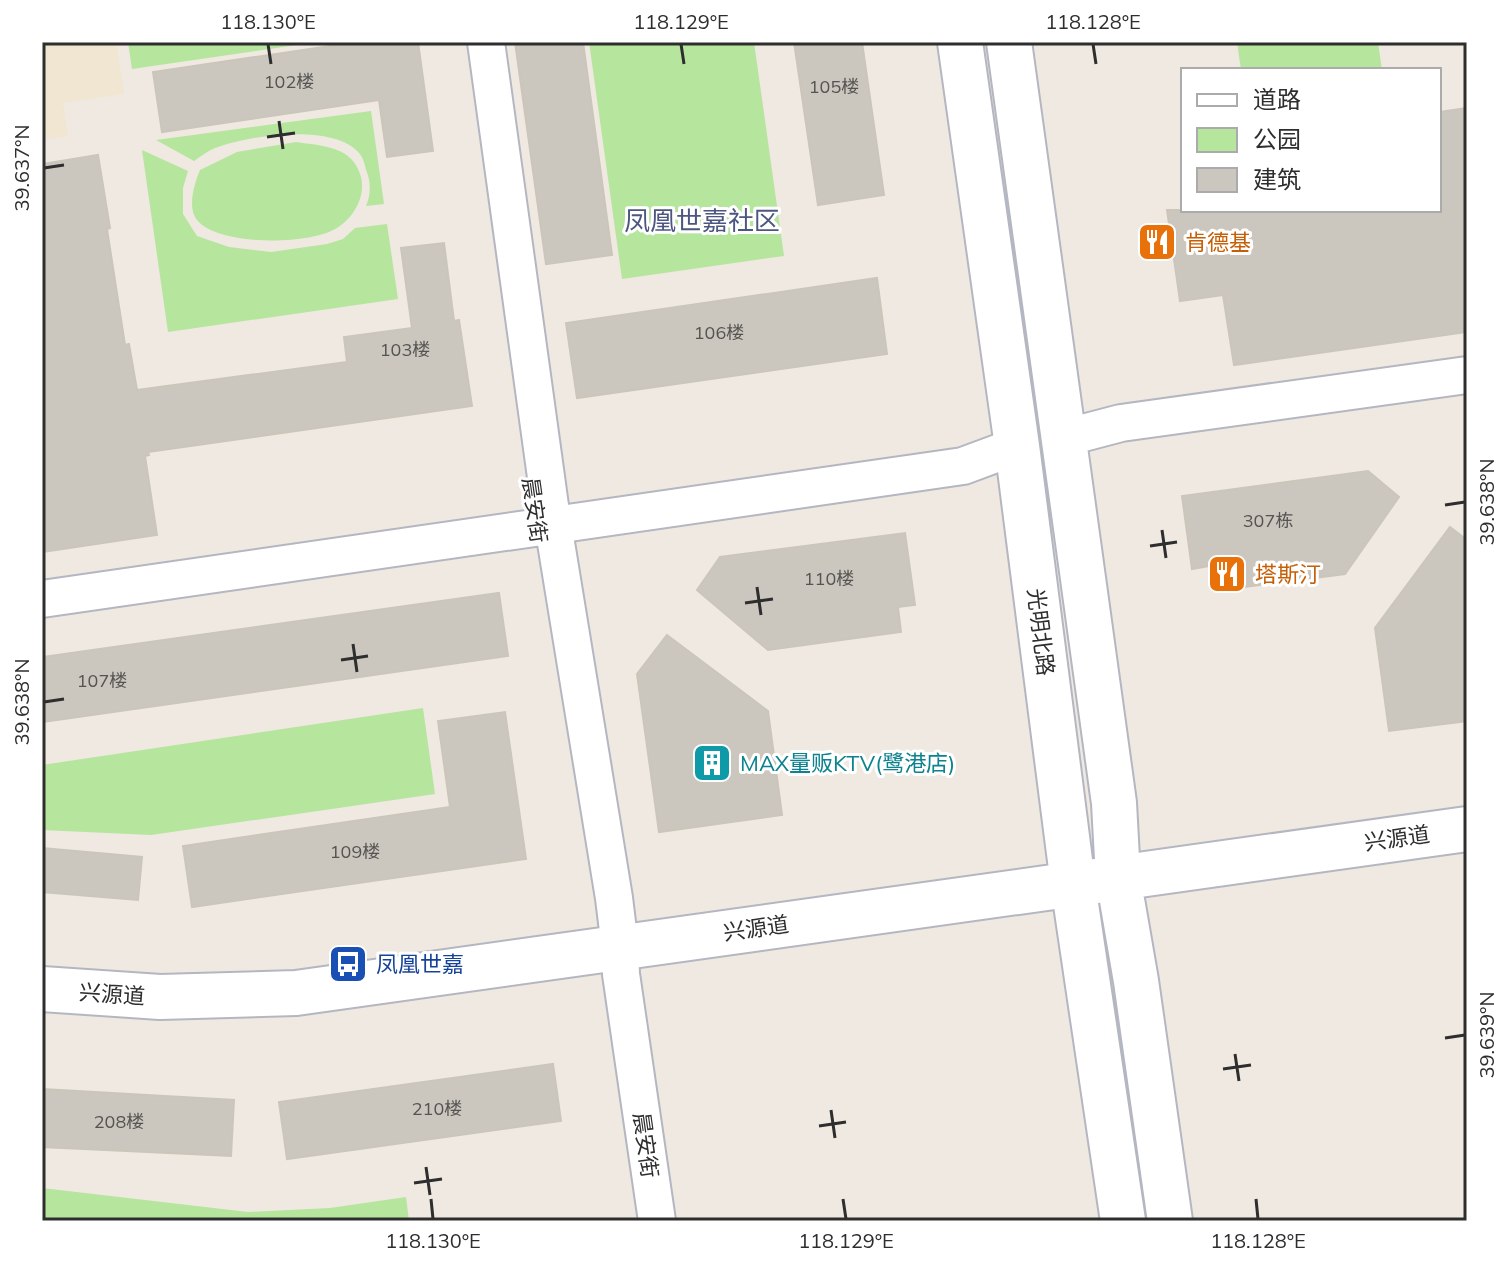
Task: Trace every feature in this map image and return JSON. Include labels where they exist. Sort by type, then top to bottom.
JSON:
[{"type":"main road","name":"光明北路","points":[[960,42],[1017,446],[1075,898],[1123,1221]]},
{"type":"main road","points":[[1009,42],[1114,803],[1121,891],[1170,1221]]},
{"type":"main road","name":"兴源道","points":[[42,989],[160,997],[296,993],[615,957],[1075,898],[1467,829]]},
{"type":"main road","name":"兴源道","points":[[1121,891],[1467,858]]},
{"type":"main road","name":"兴源道","points":[[42,1016],[183,1022],[321,1015],[615,957]]},
{"type":"street","name":"晨安街","points":[[467,42],[657,1221]]},
{"type":"street","name":"晨安街","points":[[486,42],[544,517]]},
{"type":"street","points":[[1064,438],[1121,423],[1467,375]]},
{"type":"street","points":[[1064,438],[1124,441],[1467,395]]},
{"type":"street","points":[[42,583],[963,466],[1017,446]]},
{"type":"street","points":[[42,599],[544,517]]},
{"type":"shaded area","points":[[42,42],[116,42],[124,94],[63,103],[68,136],[42,140]]},
{"type":"green space","points":[[128,42],[317,42],[132,69]]},
{"type":"green space","points":[[589,42],[754,42],[784,256],[622,279]]},
{"type":"green space","points":[[1237,42],[1378,42],[1382,68],[1241,68]]},
{"type":"green space","points":[[371,111],[384,204],[366,206],[370,183],[362,157],[347,144],[331,138],[290,134],[248,139],[215,148],[194,161],[156,140]]},
{"type":"green space","points":[[296,142],[336,149],[357,167],[362,185],[360,200],[341,225],[305,238],[262,240],[220,234],[205,227],[195,217],[192,200],[200,170],[237,152]]},
{"type":"green space","points":[[142,150],[188,171],[183,188],[183,214],[197,236],[229,247],[271,252],[327,244],[343,239],[355,228],[387,224],[398,299],[168,332]]},
{"type":"green space","points":[[423,708],[435,794],[151,835],[42,830],[42,765]]},
{"type":"green space","points":[[42,1188],[248,1212],[330,1208],[406,1197],[409,1221],[42,1221]]},
{"type":"building","points":[[357,42],[418,42],[433,151],[387,157],[379,100],[162,132],[153,72]]},
{"type":"building","points":[[515,42],[583,42],[612,255],[546,264]]},
{"type":"building","points":[[794,42],[862,42],[884,195],[818,205]]},
{"type":"building","points":[[1467,108],[1467,332],[1234,365],[1223,295],[1180,301],[1167,210],[1441,212],[1441,112]]},
{"type":"building","points":[[98,155],[125,345],[129,344],[137,390],[347,362],[344,337],[412,328],[401,248],[444,243],[454,321],[459,320],[472,406],[148,452],[149,455],[145,456],[157,535],[42,552],[42,164]]},
{"type":"building","points":[[877,278],[887,354],[577,398],[566,323]]},
{"type":"building","points":[[1368,471],[1399,497],[1345,574],[1213,591],[1209,566],[1192,569],[1182,496]]},
{"type":"building","points":[[1450,527],[1467,540],[1467,721],[1389,731],[1375,628]]},
{"type":"building","points":[[905,533],[915,605],[898,607],[901,632],[768,650],[697,590],[720,557]]},
{"type":"building","points":[[499,593],[508,656],[42,722],[42,657]]},
{"type":"building","name":"MAX量贩KTV(鹭港店)","points":[[667,635],[768,711],[782,815],[659,832],[637,674]]},
{"type":"building","points":[[505,712],[526,859],[192,907],[183,846],[450,807],[438,721]]},
{"type":"building","points":[[42,848],[142,857],[138,900],[42,892]]},
{"type":"building","points":[[553,1064],[561,1121],[287,1159],[279,1102]]},
{"type":"building","points":[[42,1089],[234,1100],[231,1156],[42,1147]]},
{"type":"place","name":"肯德基","points":[[1157,242]]},
{"type":"place","name":"塔斯汀","points":[[1227,574]]},
{"type":"place","name":"MAX量贩KTV(鹭港店)","points":[[712,763]]},
{"type":"place","name":"凤凰世嘉","points":[[348,964]]},
{"type":"district","name":"凤凰世嘉社区","points":[[702,221]]}]
